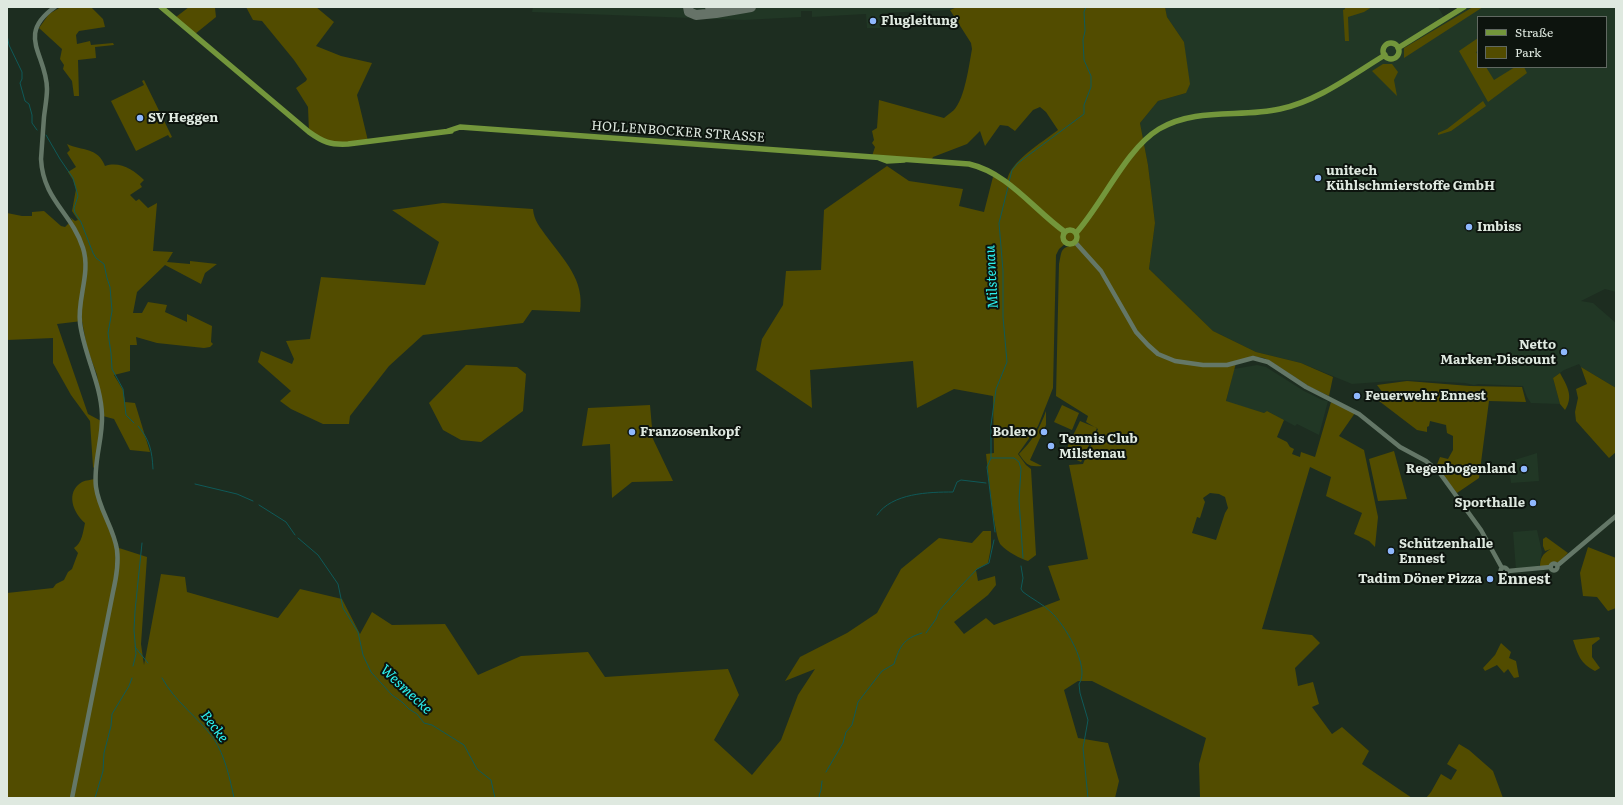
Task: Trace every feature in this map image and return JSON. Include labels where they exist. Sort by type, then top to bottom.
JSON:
[{"type":"main road","name":"HOLLENBOCKER STRASSE","points":[[161,7],[308,132],[327,143],[348,144],[448,131],[478,129],[968,164],[988,170],[1008,184],[1065,232],[1063,237],[1066,243],[1071,244],[1075,242]]},
{"type":"main road","points":[[1398,48],[1464,7]]},
{"type":"main road","points":[[1385,55],[1384,49],[1387,44],[1392,43],[1398,48]]},
{"type":"main road","points":[[1385,55],[1390,58],[1396,57],[1398,54],[1398,48]]},
{"type":"main road","points":[[1075,242],[1077,238],[1076,233],[1093,214],[1134,152],[1159,129],[1182,120],[1201,115],[1263,113],[1306,102],[1385,55]]},
{"type":"main road","points":[[1065,232],[1071,230],[1076,233]]},
{"type":"street","points":[[55,7],[46,14],[39,23],[35,33],[37,53],[45,75],[47,89],[41,159],[42,170],[47,187],[54,201],[76,229],[84,250],[86,268],[81,301],[80,323],[96,384],[102,416],[96,486],[100,504],[118,551],[118,562],[113,592],[72,798]]},
{"type":"street","points":[[1075,242],[1101,271],[1136,332],[1158,354],[1175,362],[1203,365],[1226,365],[1253,358],[1268,362],[1300,383],[1359,414],[1400,447],[1433,466],[1481,530],[1502,568],[1500,572],[1502,575],[1506,575],[1508,571],[1550,567],[1553,563],[1558,565],[1616,516]]},
{"type":"shaded area","points":[[533,7],[957,7],[950,10],[882,13],[882,28],[867,28],[866,14],[812,17],[812,11],[801,11],[801,17],[744,20],[532,12]]},
{"type":"shaded area","points":[[1165,7],[1438,7],[1444,17],[1462,7],[1616,7],[1616,292],[1605,289],[1581,301],[1593,303],[1616,323],[1616,388],[1581,367],[1579,364],[1564,370],[1553,378],[1560,404],[1531,403],[1523,386],[1474,385],[1465,383],[1406,380],[1352,384],[1301,363],[1256,352],[1213,331],[1149,269],[1155,223],[1148,165],[1140,123],[1158,101],[1186,93],[1184,42],[1167,17]]},
{"type":"shaded area","points":[[1257,365],[1266,367],[1304,391],[1322,400],[1328,401],[1319,435],[1297,424],[1295,426],[1267,411],[1264,413],[1226,402],[1234,369]]},
{"type":"shaded area","name":"Regenbogenland","points":[[1537,453],[1539,481],[1511,483],[1508,462]]},
{"type":"shaded area","points":[[1537,530],[1542,552],[1539,568],[1516,570],[1513,532]]},
{"type":"green space","points":[[61,7],[91,7],[103,19],[105,27],[79,31],[76,35],[77,44],[90,41],[91,45],[113,43],[114,45],[95,47],[96,58],[78,60],[79,96],[74,96],[72,81],[63,69],[64,65],[60,59],[62,49],[39,28],[49,14]]},
{"type":"green space","points":[[189,7],[218,7],[215,8],[216,17],[195,34],[176,17]]},
{"type":"green space","points":[[246,7],[316,7],[334,22],[316,46],[341,56],[372,63],[357,95],[368,141],[334,144],[309,132],[308,107],[296,88],[307,79],[294,60],[262,21],[253,20]]},
{"type":"green space","points":[[957,7],[1165,7],[1167,17],[1184,42],[1190,84],[1186,93],[1158,101],[1140,123],[1148,165],[1155,223],[1149,269],[1213,331],[1256,352],[1301,363],[1333,377],[1329,396],[1310,387],[1264,358],[1251,356],[1249,359],[1236,363],[1226,401],[1264,413],[1267,411],[1284,420],[1277,437],[1287,442],[1290,447],[1294,449],[1292,454],[1300,457],[1301,452],[1315,457],[1331,402],[1355,413],[1339,436],[1364,450],[1378,517],[1375,547],[1369,541],[1354,534],[1362,513],[1326,496],[1331,477],[1310,467],[1262,629],[1312,635],[1320,643],[1295,668],[1298,686],[1313,682],[1319,704],[1312,707],[1332,734],[1342,727],[1369,751],[1362,764],[1412,798],[1200,798],[1199,764],[1206,738],[1092,681],[1078,681],[1064,690],[1078,738],[1108,743],[1119,781],[1115,798],[7,798],[7,593],[53,588],[56,584],[64,580],[68,572],[72,569],[78,553],[74,548],[77,546],[83,534],[85,523],[74,508],[72,497],[77,486],[87,480],[95,479],[102,505],[119,548],[147,557],[141,644],[144,665],[161,574],[185,577],[187,592],[278,618],[300,589],[342,599],[360,634],[372,612],[392,625],[445,624],[478,675],[521,656],[588,652],[605,677],[728,669],[739,695],[714,740],[752,775],[781,740],[798,695],[815,669],[785,681],[800,657],[847,633],[877,613],[901,569],[939,538],[972,543],[983,531],[991,531],[991,547],[988,563],[976,570],[978,581],[995,576],[996,585],[988,595],[954,622],[964,634],[986,618],[994,625],[1060,600],[1048,566],[1088,559],[1069,465],[1083,464],[1098,429],[1086,422],[1088,416],[1056,396],[1059,264],[1062,251],[1066,247],[1073,245],[1066,243],[1059,249],[1056,255],[1053,388],[1038,426],[1018,454],[1031,469],[1036,555],[1028,561],[1003,547],[998,539],[996,530],[986,454],[994,453],[993,396],[954,389],[917,408],[913,361],[810,370],[812,408],[756,370],[762,339],[783,305],[786,271],[821,270],[824,210],[887,166],[909,181],[963,189],[959,206],[984,212],[994,173],[1007,182],[1013,167],[1027,153],[1058,130],[1046,112],[1040,107],[1033,110],[1015,131],[1008,126],[1000,125],[985,146],[980,131],[967,144],[933,157],[931,161],[872,156],[875,147],[872,143],[874,140],[872,131],[877,128],[879,100],[944,118],[958,105],[964,90],[972,49],[971,43],[950,10]],"holes":[[[1210,493],[1219,494],[1225,497],[1228,508],[1216,540],[1192,533],[1197,517],[1200,518],[1205,502],[1203,498]]]},
{"type":"green space","points":[[1345,7],[1372,7],[1364,12],[1348,17],[1349,41],[1345,41],[1343,10]]},
{"type":"green space","points":[[1473,7],[1483,7],[1404,58],[1404,48]]},
{"type":"green space","points":[[1477,39],[1477,68],[1487,68],[1494,80],[1513,68],[1524,68],[1527,73],[1488,102],[1459,51]]},
{"type":"green space","points":[[1383,64],[1392,64],[1398,72],[1394,80],[1397,96],[1372,71]]},
{"type":"green space","name":"SV Heggen","points":[[144,80],[172,137],[170,138],[168,135],[136,151],[111,101],[144,85],[142,81]]},
{"type":"green space","points":[[1483,101],[1486,106],[1451,131],[1438,135],[1438,133],[1447,129]]},
{"type":"green space","points":[[67,144],[89,150],[102,160],[105,166],[116,165],[126,167],[144,180],[140,184],[142,187],[130,195],[136,201],[139,199],[148,208],[157,203],[153,251],[173,252],[167,262],[190,264],[190,261],[217,264],[205,273],[201,284],[165,265],[137,292],[133,313],[142,313],[148,302],[167,305],[165,312],[187,322],[187,314],[212,326],[211,342],[213,344],[210,347],[204,348],[157,343],[136,337],[137,345],[130,345],[130,371],[114,375],[123,390],[125,402],[135,403],[150,452],[130,450],[114,419],[103,416],[97,375],[87,348],[82,321],[57,324],[88,414],[103,422],[96,470],[93,467],[90,421],[71,395],[53,363],[53,338],[7,340],[7,213],[32,216],[32,212],[44,211],[61,226],[65,227],[72,220],[70,217],[75,221],[78,220],[72,211],[76,189],[68,172],[76,167],[67,153],[70,150]]},
{"type":"green space","points":[[443,203],[533,209],[538,224],[572,271],[579,290],[581,301],[580,312],[532,310],[523,323],[423,335],[389,366],[350,416],[349,424],[323,424],[291,409],[280,401],[291,391],[258,362],[261,351],[292,364],[294,359],[286,341],[310,339],[321,277],[425,285],[439,242],[392,210]]},
{"type":"green space","points":[[466,365],[517,367],[526,374],[523,411],[481,442],[461,440],[443,430],[429,403]]},
{"type":"green space","points":[[1581,367],[1616,388],[1616,452],[1609,458],[1576,421],[1575,412],[1578,398],[1576,389],[1587,384]]},
{"type":"green space","points":[[1560,373],[1567,387],[1569,396],[1568,405],[1565,410],[1560,404],[1553,378]]},
{"type":"green space","points":[[1407,381],[1470,386],[1522,387],[1526,402],[1489,401],[1479,478],[1457,493],[1436,467],[1440,457],[1448,459],[1453,450],[1453,436],[1447,433],[1446,425],[1430,421],[1429,426],[1427,427],[1427,432],[1417,430],[1379,401],[1380,398],[1386,397],[1377,385]]},
{"type":"green space","points":[[650,405],[653,439],[673,481],[632,482],[612,498],[610,444],[582,446],[588,408]]},
{"type":"green space","points":[[1062,405],[1079,413],[1072,430],[1054,422]]},
{"type":"green space","points":[[1046,411],[1046,425],[1030,460],[1042,466],[1031,466],[1026,463],[1019,454],[1035,434]]},
{"type":"green space","points":[[1080,421],[1097,428],[1081,462],[1064,454]]},
{"type":"green space","points":[[1394,451],[1407,499],[1378,501],[1369,459]]},
{"type":"green space","points":[[1546,537],[1568,553],[1559,562],[1552,562],[1548,566],[1540,568],[1542,557],[1551,549],[1545,551],[1543,539]]},
{"type":"green space","points":[[1588,547],[1616,558],[1616,608],[1608,611],[1597,597],[1583,596],[1580,573]]},
{"type":"green space","points":[[1599,637],[1600,639],[1592,645],[1592,657],[1600,668],[1595,671],[1586,665],[1580,658],[1573,640]]},
{"type":"green space","points":[[1501,643],[1511,652],[1509,658],[1516,661],[1519,677],[1514,678],[1508,669],[1504,673],[1497,665],[1485,671],[1483,668],[1495,655]]},
{"type":"green space","points":[[1459,744],[1469,750],[1493,771],[1503,798],[1426,798],[1441,774],[1451,780],[1457,770],[1447,764]]},
{"type":"waterway","name":"Milstenau","points":[[1009,182],[1012,170],[1018,163],[1084,114],[1084,105],[1091,87],[1091,76],[1084,60],[1084,12],[1086,7]]},
{"type":"waterway","points":[[7,35],[9,45],[22,72],[22,79],[20,83],[25,101],[29,104],[32,115],[32,123],[37,130]]},
{"type":"waterway","name":"Wesmecke","points":[[46,135],[73,178],[78,196],[74,208],[75,213],[81,222],[93,253],[96,258],[104,264],[110,287],[112,311],[108,333],[112,369],[123,389],[126,415],[134,423]]},
{"type":"waterway","name":"Milstenau","points":[[1008,187],[999,223],[1003,271],[1003,317],[1007,362],[996,389],[991,425],[991,458],[1014,458],[1019,462],[1021,469],[1019,500],[1023,558]]},
{"type":"waterway","name":"Wesmecke","points":[[138,426],[150,446],[153,469]]},
{"type":"waterway","points":[[991,458],[987,467],[995,532]]},
{"type":"waterway","points":[[877,515],[892,502],[901,498],[922,493],[953,492],[957,482],[961,480],[986,483]]},
{"type":"waterway","name":"Wesmecke","points":[[195,484],[237,494],[253,501]]},
{"type":"waterway","name":"Wesmecke","points":[[259,505],[286,522],[295,535]]},
{"type":"waterway","name":"Wesmecke","points":[[298,538],[318,555],[338,584],[343,608],[358,632],[363,655],[371,672],[392,695],[417,714],[424,723],[432,725],[464,745],[477,769],[491,780],[495,798]]},
{"type":"waterway","points":[[926,633],[936,619],[939,611],[960,587],[977,569],[989,563],[994,540]]},
{"type":"waterway","name":"Becke","points":[[133,666],[136,654],[134,630],[135,611],[142,543]]},
{"type":"waterway","name":"Milstenau","points":[[1021,566],[1023,578],[1021,589],[1023,592],[1048,609],[1063,626],[1074,646],[1082,667],[1082,677],[1079,684],[1080,693],[1088,720],[1083,748],[1088,798]]},
{"type":"waterway","points":[[826,772],[843,743],[846,732],[852,725],[858,702],[882,671],[894,664],[898,652],[903,644],[910,638],[922,633]]},
{"type":"waterway","name":"Becke","points":[[135,647],[148,663]]},
{"type":"waterway","name":"Becke","points":[[95,798],[103,771],[104,753],[111,726],[112,714],[129,686],[132,678]]},
{"type":"waterway","name":"Becke","points":[[162,678],[173,695],[214,739],[224,760],[234,798]]},
{"type":"waterway","points":[[820,798],[819,796],[822,781]]},
{"type":"taxiway","points":[[688,7],[689,12],[696,15],[716,13]]},
{"type":"taxiway","points":[[710,7],[716,13],[751,7]]},
{"type":"place","name":"Flugleitung","points":[[873,21]]},
{"type":"place","name":"SV Heggen","points":[[140,118]]},
{"type":"place","name":"unitech Kühlschmierstoffe GmbH","points":[[1318,178]]},
{"type":"place","name":"Imbiss","points":[[1469,227]]},
{"type":"place","name":"Netto Marken-Discount","points":[[1564,352]]},
{"type":"place","name":"Feuerwehr Ennest","points":[[1357,396]]},
{"type":"place","name":"Franzosenkopf","points":[[632,432]]},
{"type":"place","name":"Bolero","points":[[1044,432]]},
{"type":"place","name":"Tennis Club Milstenau","points":[[1051,446]]},
{"type":"place","name":"Regenbogenland","points":[[1524,469]]},
{"type":"place","name":"Sporthalle","points":[[1533,503]]},
{"type":"place","name":"Schützenhalle Ennest","points":[[1391,551]]},
{"type":"place","name":"Tadim Döner Pizza","points":[[1490,579]]},
{"type":"district","name":"Ennest","points":[[1524,580]]}]
